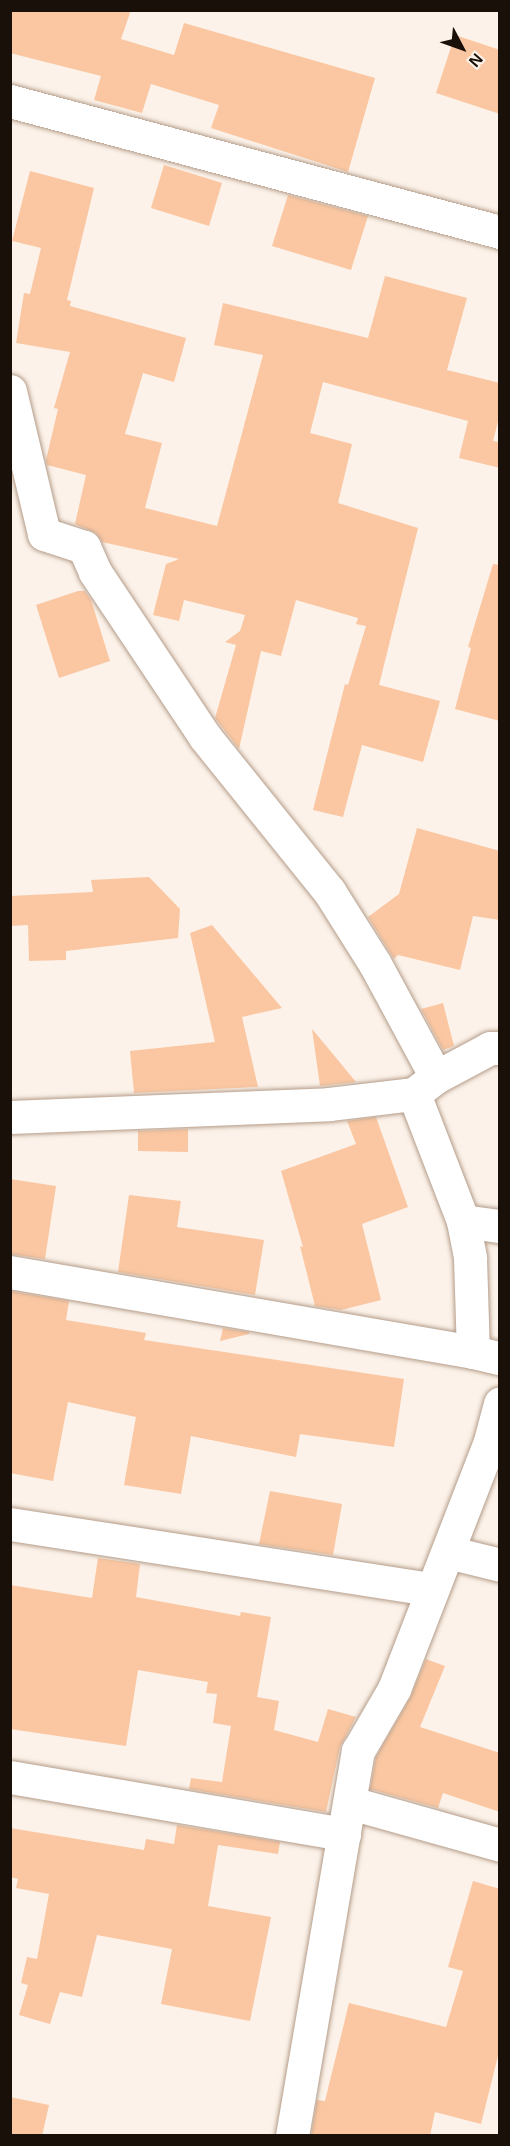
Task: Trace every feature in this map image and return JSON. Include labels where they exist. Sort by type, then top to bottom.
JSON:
[{"type":"street","points":[[10,101],[500,232]]},
{"type":"street","points":[[10,1272],[486,1355],[463,1221],[425,1085],[375,964],[329,891],[205,737],[95,572],[84,547],[44,534],[12,411]]},
{"type":"street","points":[[10,1117],[329,1104],[425,1085],[490,1048],[500,1048]]},
{"type":"street","points":[[463,1221],[500,1226]]},
{"type":"street","points":[[292,2136],[358,1751],[394,1689],[429,1590],[448,1552],[490,1441],[500,1402]]},
{"type":"street","points":[[10,1524],[429,1590]]},
{"type":"street","points":[[448,1552],[500,1565]]},
{"type":"street","points":[[10,1777],[348,1819],[500,1845]]},
{"type":"building","points":[[10,10],[131,10],[121,39],[174,55],[184,23],[375,78],[348,172],[211,128],[219,105],[151,84],[142,113],[94,100],[101,76],[10,53]]},
{"type":"building","points":[[455,35],[500,50],[500,114],[436,93]]},
{"type":"building","points":[[164,165],[222,183],[209,226],[151,208]]},
{"type":"building","points":[[30,171],[94,188],[67,300],[71,301],[70,306],[186,338],[174,382],[143,373],[125,434],[162,443],[145,508],[217,526],[263,355],[214,345],[223,303],[368,338],[385,276],[467,298],[447,370],[500,383],[500,414],[493,441],[500,442],[500,468],[459,458],[468,421],[323,382],[310,433],[352,444],[338,503],[418,528],[379,685],[440,701],[423,762],[362,745],[343,817],[313,810],[345,684],[348,685],[366,626],[356,624],[358,618],[296,600],[281,656],[261,651],[239,749],[215,718],[236,645],[225,642],[240,631],[245,615],[184,600],[179,621],[153,615],[166,564],[179,559],[102,542],[96,533],[75,524],[86,475],[47,465],[46,460],[58,409],[54,408],[70,352],[16,343],[24,293],[30,294],[41,248],[12,241]]},
{"type":"building","points":[[288,195],[368,216],[351,270],[272,246]]},
{"type":"building","points":[[493,564],[500,565],[500,721],[455,709],[471,648],[468,647]]},
{"type":"building","points":[[78,591],[85,591],[91,600],[110,661],[59,678],[36,605]]},
{"type":"building","points":[[417,828],[500,851],[500,920],[473,916],[460,970],[398,955],[394,959],[368,917],[399,894]]},
{"type":"building","points":[[149,877],[180,909],[178,938],[66,951],[66,960],[29,961],[28,925],[10,926],[10,896],[93,892],[91,880]]},
{"type":"building","points":[[212,925],[282,1008],[242,1017],[258,1087],[134,1093],[130,1051],[215,1042],[190,933]]},
{"type":"building","points":[[443,1003],[454,1046],[443,1050],[421,1009]]},
{"type":"building","points":[[312,1029],[323,1042],[356,1082],[320,1086]]},
{"type":"building","points":[[376,1117],[408,1207],[362,1224],[381,1300],[341,1310],[315,1306],[300,1246],[303,1247],[281,1171],[356,1144],[347,1121]]},
{"type":"building","points":[[188,1129],[188,1152],[138,1151],[138,1131]]},
{"type":"building","points":[[10,1179],[56,1186],[45,1259],[10,1254]]},
{"type":"building","points":[[129,1195],[181,1201],[177,1227],[264,1240],[255,1295],[118,1272]]},
{"type":"building","points":[[10,1291],[69,1301],[66,1320],[146,1333],[144,1340],[404,1379],[394,1447],[300,1434],[296,1457],[191,1436],[181,1494],[124,1485],[136,1417],[68,1402],[53,1481],[10,1473]]},
{"type":"building","points":[[223,1328],[249,1332],[249,1334],[220,1341]]},
{"type":"building","points":[[270,1491],[342,1504],[333,1555],[259,1544]]},
{"type":"building","points":[[98,1558],[140,1564],[136,1597],[240,1616],[241,1612],[271,1617],[257,1697],[279,1701],[274,1730],[318,1742],[328,1709],[356,1717],[340,1747],[326,1812],[189,1789],[191,1778],[222,1782],[231,1726],[213,1723],[217,1694],[206,1693],[208,1682],[138,1670],[126,1746],[10,1729],[10,1585],[92,1598]]},
{"type":"building","points":[[426,1659],[445,1666],[420,1727],[500,1753],[500,1812],[443,1793],[438,1808],[370,1789],[376,1757],[410,1698]]},
{"type":"building","points":[[177,1825],[280,1842],[278,1854],[218,1845],[208,1906],[271,1917],[250,2021],[161,2004],[172,1949],[97,1935],[82,1997],[60,1992],[50,2024],[19,2015],[28,1985],[21,1983],[27,1957],[37,1959],[49,1894],[16,1888],[18,1879],[10,1877],[10,1828],[144,1850],[146,1839],[174,1844]]},
{"type":"building","points":[[473,1881],[500,1889],[500,2048],[481,2124],[435,2112],[430,2136],[311,2136],[317,2100],[325,2101],[349,2003],[446,2027],[463,1971],[448,1967]]},
{"type":"building","points":[[10,2097],[49,2105],[42,2136],[10,2136]]}]
